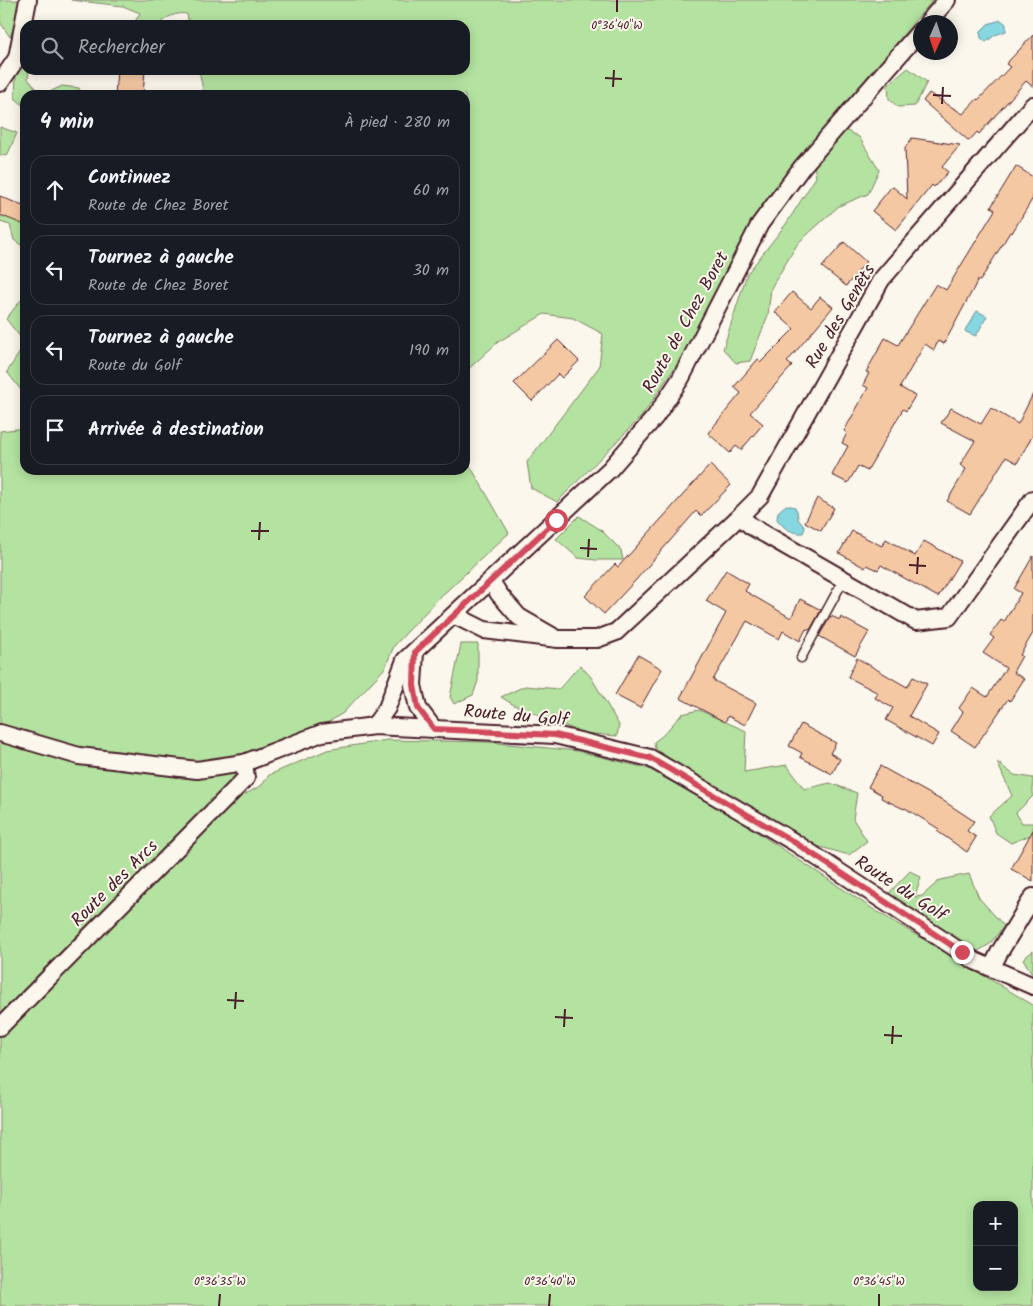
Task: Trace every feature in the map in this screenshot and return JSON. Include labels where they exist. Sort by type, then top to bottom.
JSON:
[{"type":"street","points":[[24,20],[28,0]]},
{"type":"street","points":[[934,15],[947,0]]},
{"type":"street","name":"Route de Chez Boret","points":[[374,726],[387,708],[406,660],[610,469],[655,418],[681,378],[760,224],[802,167],[913,39]]},
{"type":"street","points":[[0,83],[17,58],[20,42]]},
{"type":"street","name":"Rue des Genêts","points":[[454,615],[484,630],[558,639],[597,639],[616,632],[760,496],[881,280],[1033,105]]},
{"type":"street","points":[[740,516],[750,526],[916,621],[949,617],[1033,499]]},
{"type":"street","points":[[491,581],[499,594],[519,616],[558,639]]},
{"type":"street","points":[[415,652],[414,685],[418,708],[434,729]]},
{"type":"street","name":"Route du Golf","points":[[0,733],[79,756],[197,770],[244,763],[322,733],[374,726],[555,735],[650,758],[794,842],[975,961],[1033,986]]},
{"type":"street","name":"Route des Arcs","points":[[0,1027],[246,778],[244,763]]},
{"type":"street","points":[[992,967],[1033,897]]},
{"type":"lane","points":[[801,658],[844,579]]},
{"type":"green space","points":[[0,0],[24,0],[10,37],[0,22]]},
{"type":"green space","points":[[71,0],[933,0],[920,15],[913,15],[913,23],[838,111],[845,130],[859,137],[879,170],[868,194],[839,206],[798,243],[771,288],[768,315],[750,361],[736,363],[723,349],[747,274],[786,224],[816,177],[811,146],[750,222],[694,339],[642,416],[557,502],[531,488],[527,462],[599,367],[603,334],[573,318],[544,314],[498,342],[470,367],[470,90],[203,90],[200,75],[470,75],[470,20],[188,20],[187,14],[179,14],[164,20],[136,20],[140,13],[123,6]]},
{"type":"green space","points":[[908,68],[927,82],[915,106],[898,107],[889,99],[888,85]]},
{"type":"green space","points":[[20,69],[20,75],[28,75],[28,79],[38,90],[20,90],[20,102],[15,98],[16,71]]},
{"type":"green space","points":[[62,86],[79,88],[80,90],[54,90]]},
{"type":"green space","points":[[0,127],[17,133],[7,156],[0,155]]},
{"type":"green space","points":[[0,207],[20,218],[20,244],[14,240],[10,225],[0,222]]},
{"type":"green space","points":[[20,301],[20,337],[6,319]]},
{"type":"green space","points":[[20,352],[20,389],[7,372]]},
{"type":"green space","points":[[20,429],[20,475],[470,475],[470,466],[509,533],[438,599],[394,646],[385,668],[343,713],[227,786],[244,795],[262,785],[269,775],[327,750],[387,740],[488,742],[578,751],[649,769],[734,817],[876,911],[1033,1005],[1033,1306],[0,1306],[0,1035],[142,893],[0,1024],[0,431]]},
{"type":"green space","points":[[579,516],[601,530],[621,550],[623,560],[578,558],[556,539]]},
{"type":"green space","points":[[461,644],[478,644],[478,681],[473,695],[454,704],[450,697]]},
{"type":"green space","points":[[580,665],[591,677],[619,725],[617,736],[583,733],[514,705],[501,697],[525,686],[559,689]]},
{"type":"green space","points":[[699,710],[746,731],[744,772],[787,765],[804,789],[830,783],[857,793],[853,819],[867,841],[849,855],[806,843],[656,754],[654,742],[682,714]]},
{"type":"green space","points":[[997,762],[1014,775],[1033,778],[1033,796],[1016,813],[1022,823],[1033,823],[1033,834],[1011,843],[996,833],[989,816],[1012,796]]},
{"type":"green space","points":[[910,871],[921,877],[915,897],[922,896],[940,880],[969,874],[979,898],[1004,926],[990,944],[978,951],[969,950],[887,895]]},
{"type":"green space","points":[[1033,951],[1033,975],[1023,959]]},
{"type":"water","points":[[1001,20],[1006,24],[1006,31],[995,35],[986,42],[981,38],[980,32],[988,24]]},
{"type":"water","points":[[977,311],[987,316],[976,336],[965,330]]},
{"type":"water","points":[[786,505],[795,507],[798,519],[805,528],[803,533],[788,530],[777,519],[778,512]]},
{"type":"building","points":[[1033,35],[1033,87],[1026,81],[979,134],[977,132],[969,141],[923,101],[929,93],[963,114],[1010,67],[1006,64]]},
{"type":"building","points":[[117,75],[145,75],[143,90],[115,90]]},
{"type":"building","points":[[912,138],[960,145],[942,167],[948,172],[934,187],[932,185],[896,230],[872,211],[892,186],[907,199],[905,148]]},
{"type":"building","points":[[1016,166],[1033,177],[1033,198],[980,281],[978,280],[944,344],[938,341],[934,350],[925,344],[900,387],[915,396],[906,411],[903,409],[867,471],[858,466],[848,483],[832,475],[848,446],[842,443],[847,433],[844,431],[868,388],[863,385],[869,373],[866,372],[885,338],[898,345],[936,284],[946,290],[995,210],[991,207]]},
{"type":"building","points":[[0,196],[20,205],[20,223],[0,215]]},
{"type":"building","points":[[844,242],[866,262],[846,286],[822,267]]},
{"type":"building","points":[[792,292],[811,308],[820,297],[833,307],[787,362],[792,366],[750,413],[763,424],[741,450],[736,446],[730,453],[708,433],[741,393],[734,387],[758,359],[761,362],[794,329],[775,312]]},
{"type":"building","points":[[558,340],[579,361],[562,378],[558,374],[532,401],[514,383]]},
{"type":"building","points":[[1033,394],[1033,435],[1017,463],[1006,457],[970,514],[947,501],[966,469],[960,465],[975,441],[941,423],[951,408],[981,424],[991,408],[1018,424]]},
{"type":"building","points":[[710,465],[731,485],[701,516],[696,511],[604,614],[585,596],[615,564],[618,567]]},
{"type":"building","points":[[817,498],[834,508],[821,531],[805,522]]},
{"type":"building","points":[[852,531],[882,546],[886,539],[915,556],[924,541],[960,561],[938,597],[881,565],[878,570],[867,565],[865,568],[839,553]]},
{"type":"building","points":[[1033,556],[1033,633],[1020,655],[1022,656],[1013,672],[1024,679],[1010,701],[1008,699],[975,747],[951,731],[963,712],[959,708],[973,688],[987,697],[1006,668],[983,653],[994,638],[990,635],[1001,620],[1004,622],[1021,593],[1014,589]]},
{"type":"building","points":[[726,570],[749,584],[745,591],[791,618],[800,599],[821,610],[810,630],[806,629],[800,641],[783,631],[779,639],[747,621],[713,680],[756,703],[745,725],[728,716],[725,722],[680,698],[726,613],[706,601]]},
{"type":"building","points":[[831,616],[840,620],[841,617],[869,632],[855,656],[819,636]]},
{"type":"building","points":[[638,655],[662,669],[640,708],[615,695]]},
{"type":"building","points":[[857,658],[907,687],[913,677],[927,684],[909,716],[939,734],[932,746],[886,720],[893,708],[875,698],[878,693],[848,677]]},
{"type":"building","points":[[801,724],[836,743],[830,753],[840,759],[832,774],[800,757],[802,753],[789,746]]},
{"type":"building","points":[[880,766],[939,798],[974,821],[967,831],[976,837],[967,852],[937,831],[939,829],[905,808],[881,798],[882,795],[868,787]]},
{"type":"building","points":[[1033,830],[1033,881],[1011,869]]},
{"type":"route","points":[[556,520],[415,652],[414,685],[418,708],[434,729],[555,735],[650,758],[794,842],[962,952]]}]
